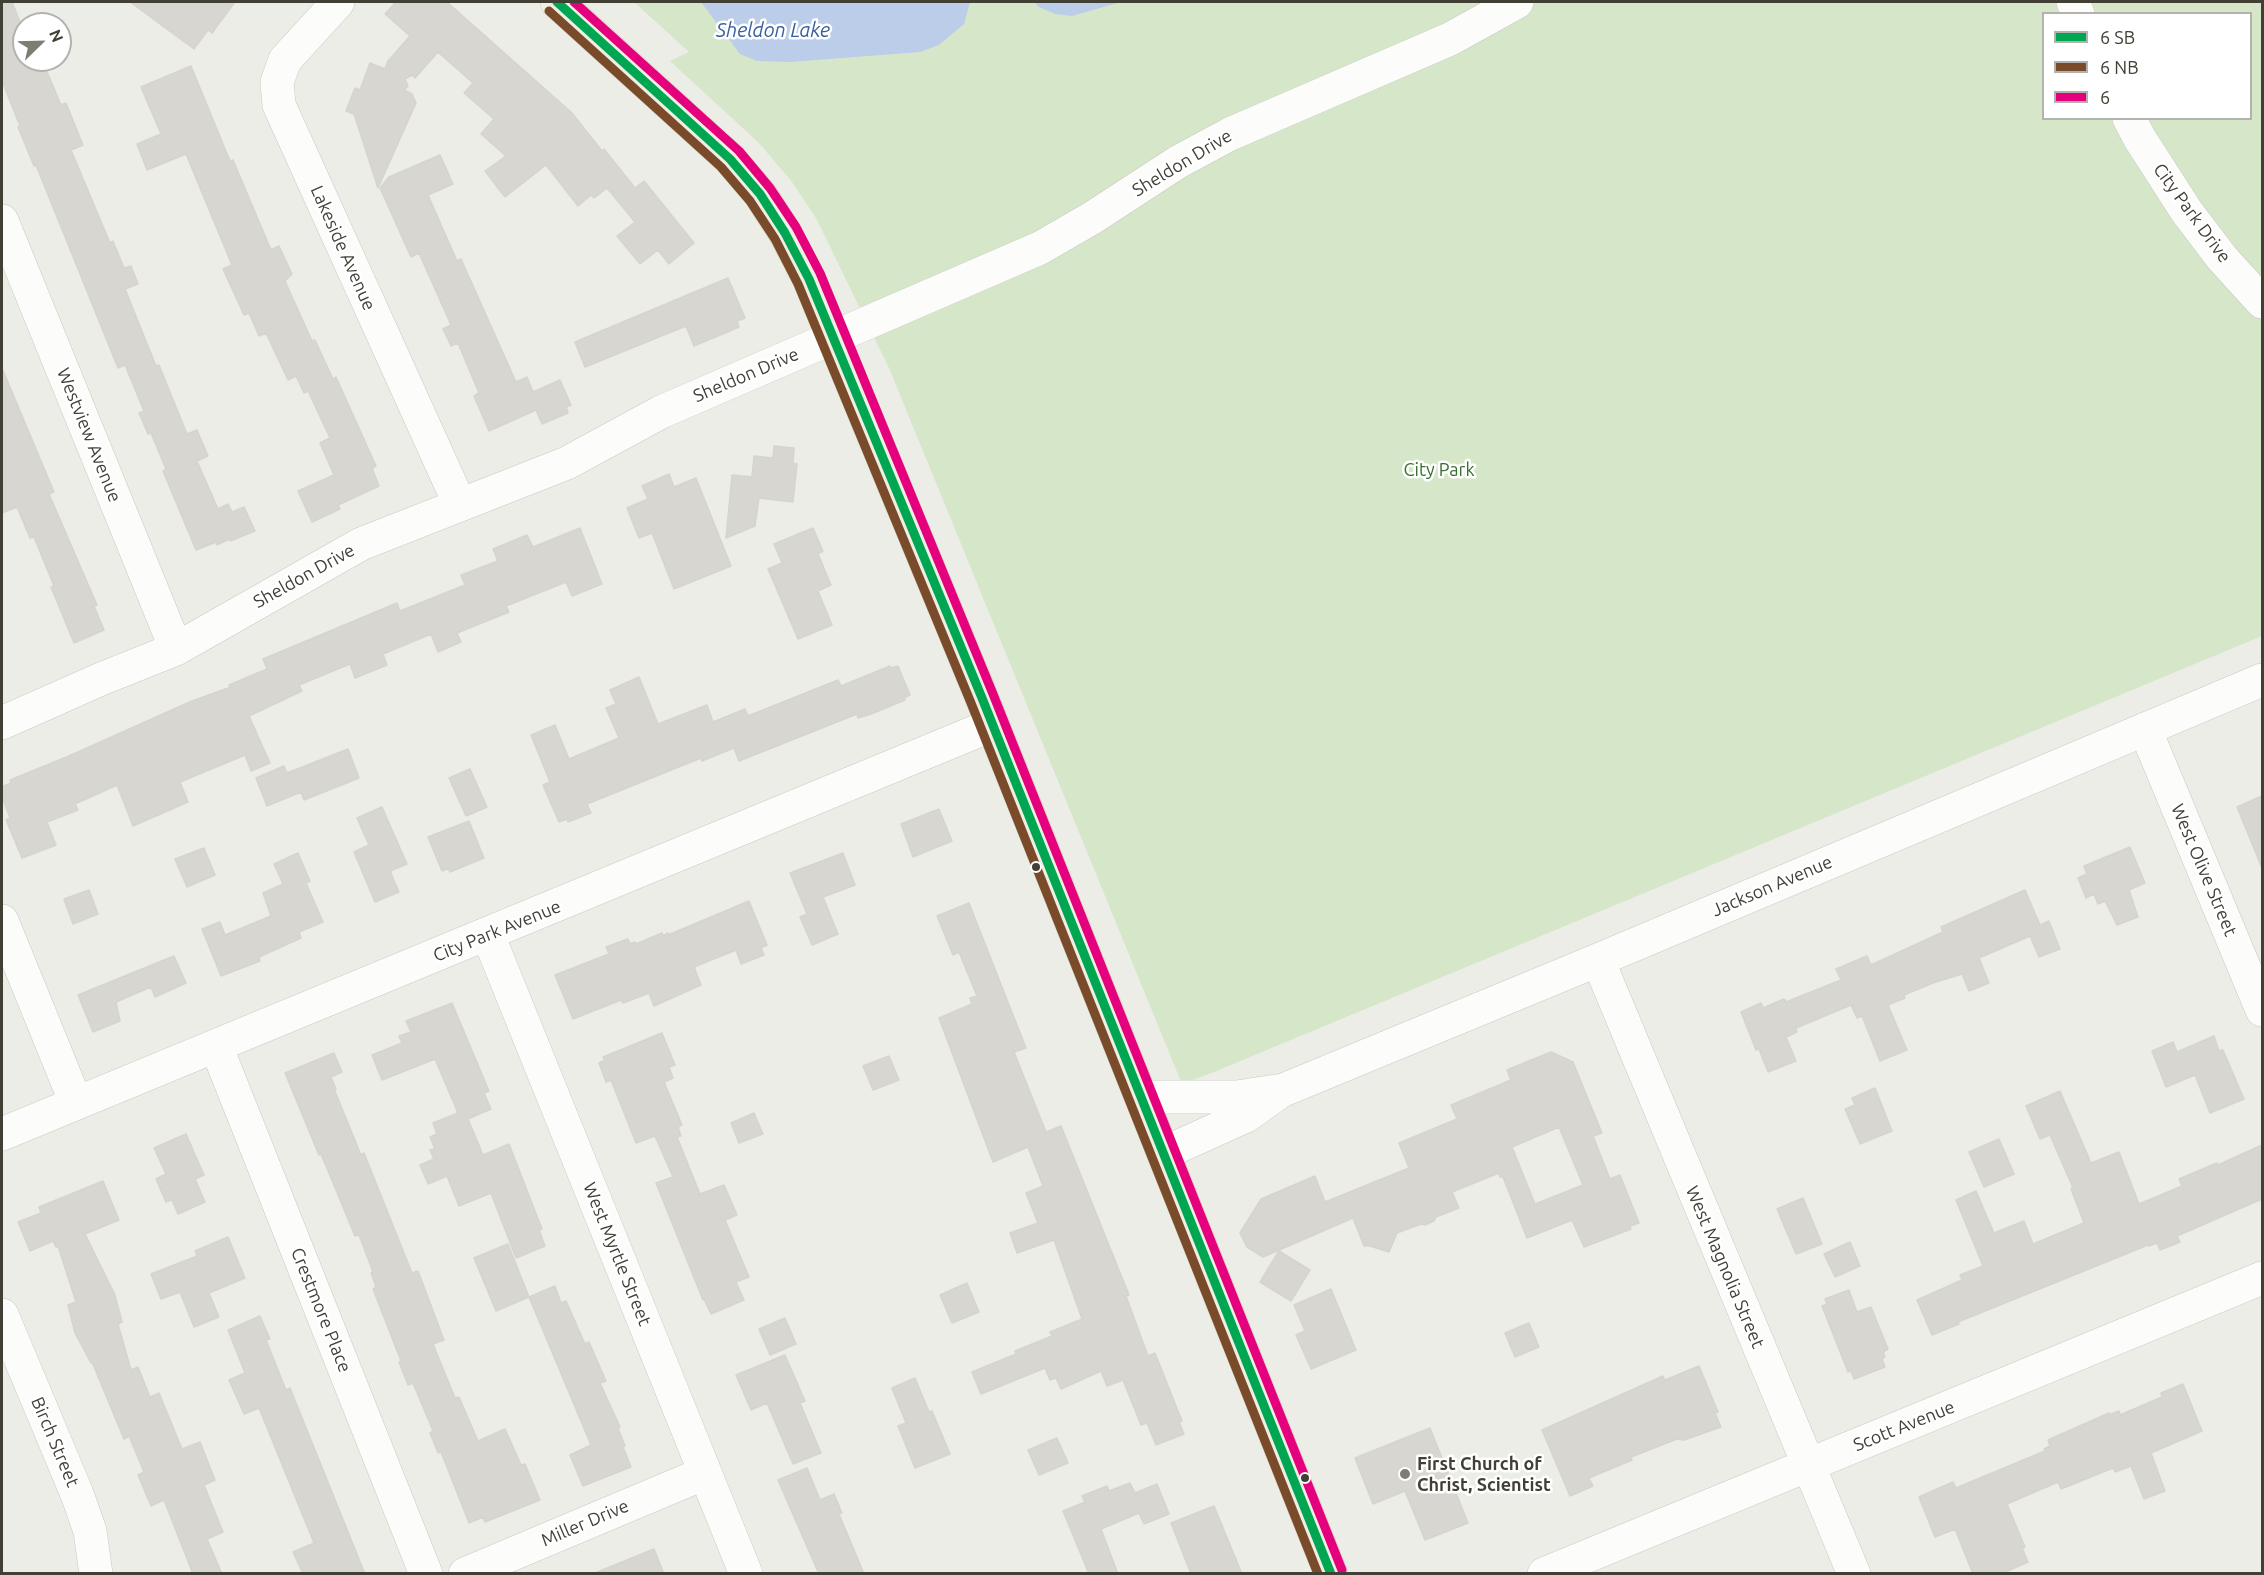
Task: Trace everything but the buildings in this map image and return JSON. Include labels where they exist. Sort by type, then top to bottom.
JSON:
[{"type":"main road","points":[[557,2],[730,159],[760,194],[785,233],[809,279],[993,725],[1331,1574]]},
{"type":"street","name":"Lakeside Avenue","points":[[338,2],[285,60],[277,82],[279,105],[460,505]]},
{"type":"street","name":"Sheldon Drive","points":[[2,723],[100,679],[176,649],[361,544],[567,463],[661,412],[1040,248],[1092,218],[1178,162],[1230,134],[1450,39],[1517,2]]},
{"type":"street","name":"City Park Drive","points":[[2130,120],[2187,212],[2222,258],[2262,302]]},
{"type":"street","name":"Westview Avenue","points":[[2,221],[176,649]]},
{"type":"street","name":"Jackson Avenue","points":[[1164,1153],[1246,1116],[1281,1091],[1599,960],[2262,680]]},
{"type":"street","name":"City Park Avenue","points":[[2,1134],[993,725]]},
{"type":"street","name":"West Olive Street","points":[[2145,729],[2262,1010]]},
{"type":"street","points":[[2,921],[76,1103]]},
{"type":"street","name":"West Myrtle Street","points":[[488,935],[746,1574]]},
{"type":"street","name":"West Magnolia Street","points":[[1599,960],[1854,1574]]},
{"type":"street","name":"Crestmore Place","points":[[216,1046],[426,1574]]},
{"type":"street","name":"Jackson Avenue","points":[[1142,1097],[1237,1097],[1281,1091]]},
{"type":"street","name":"Scott Avenue","points":[[1545,1574],[2262,1278]]},
{"type":"street","name":"Birch Street","points":[[2,1315],[77,1494],[90,1531],[96,1574]]},
{"type":"street","name":"Miller Drive","points":[[465,1574],[705,1473]]},
{"type":"green space","name":"City Park","points":[[634,2],[2262,2],[2262,636],[1182,1084],[889,368],[816,218],[792,182],[759,143],[670,61],[689,52]]},
{"type":"water","name":"Sheldon Lake","points":[[701,2],[970,2],[964,24],[939,45],[920,52],[790,62],[757,61],[740,54]]},
{"type":"water","points":[[1034,2],[1121,2],[1072,16],[1055,14],[1039,7]]},
{"type":"transit line","points":[[557,2],[730,159],[760,194],[785,233],[809,279],[982,698],[1331,1574]]},
{"type":"transit line","name":"6","points":[[574,2],[739,151],[770,188],[796,227],[820,273],[993,694],[1342,1570]]},
{"type":"transit line","points":[[549,11],[721,167],[750,201],[775,239],[798,284],[971,703],[1318,1574]]},
{"type":"place","name":"First Church of Christ, Scientist","points":[[1405,1474]]}]
